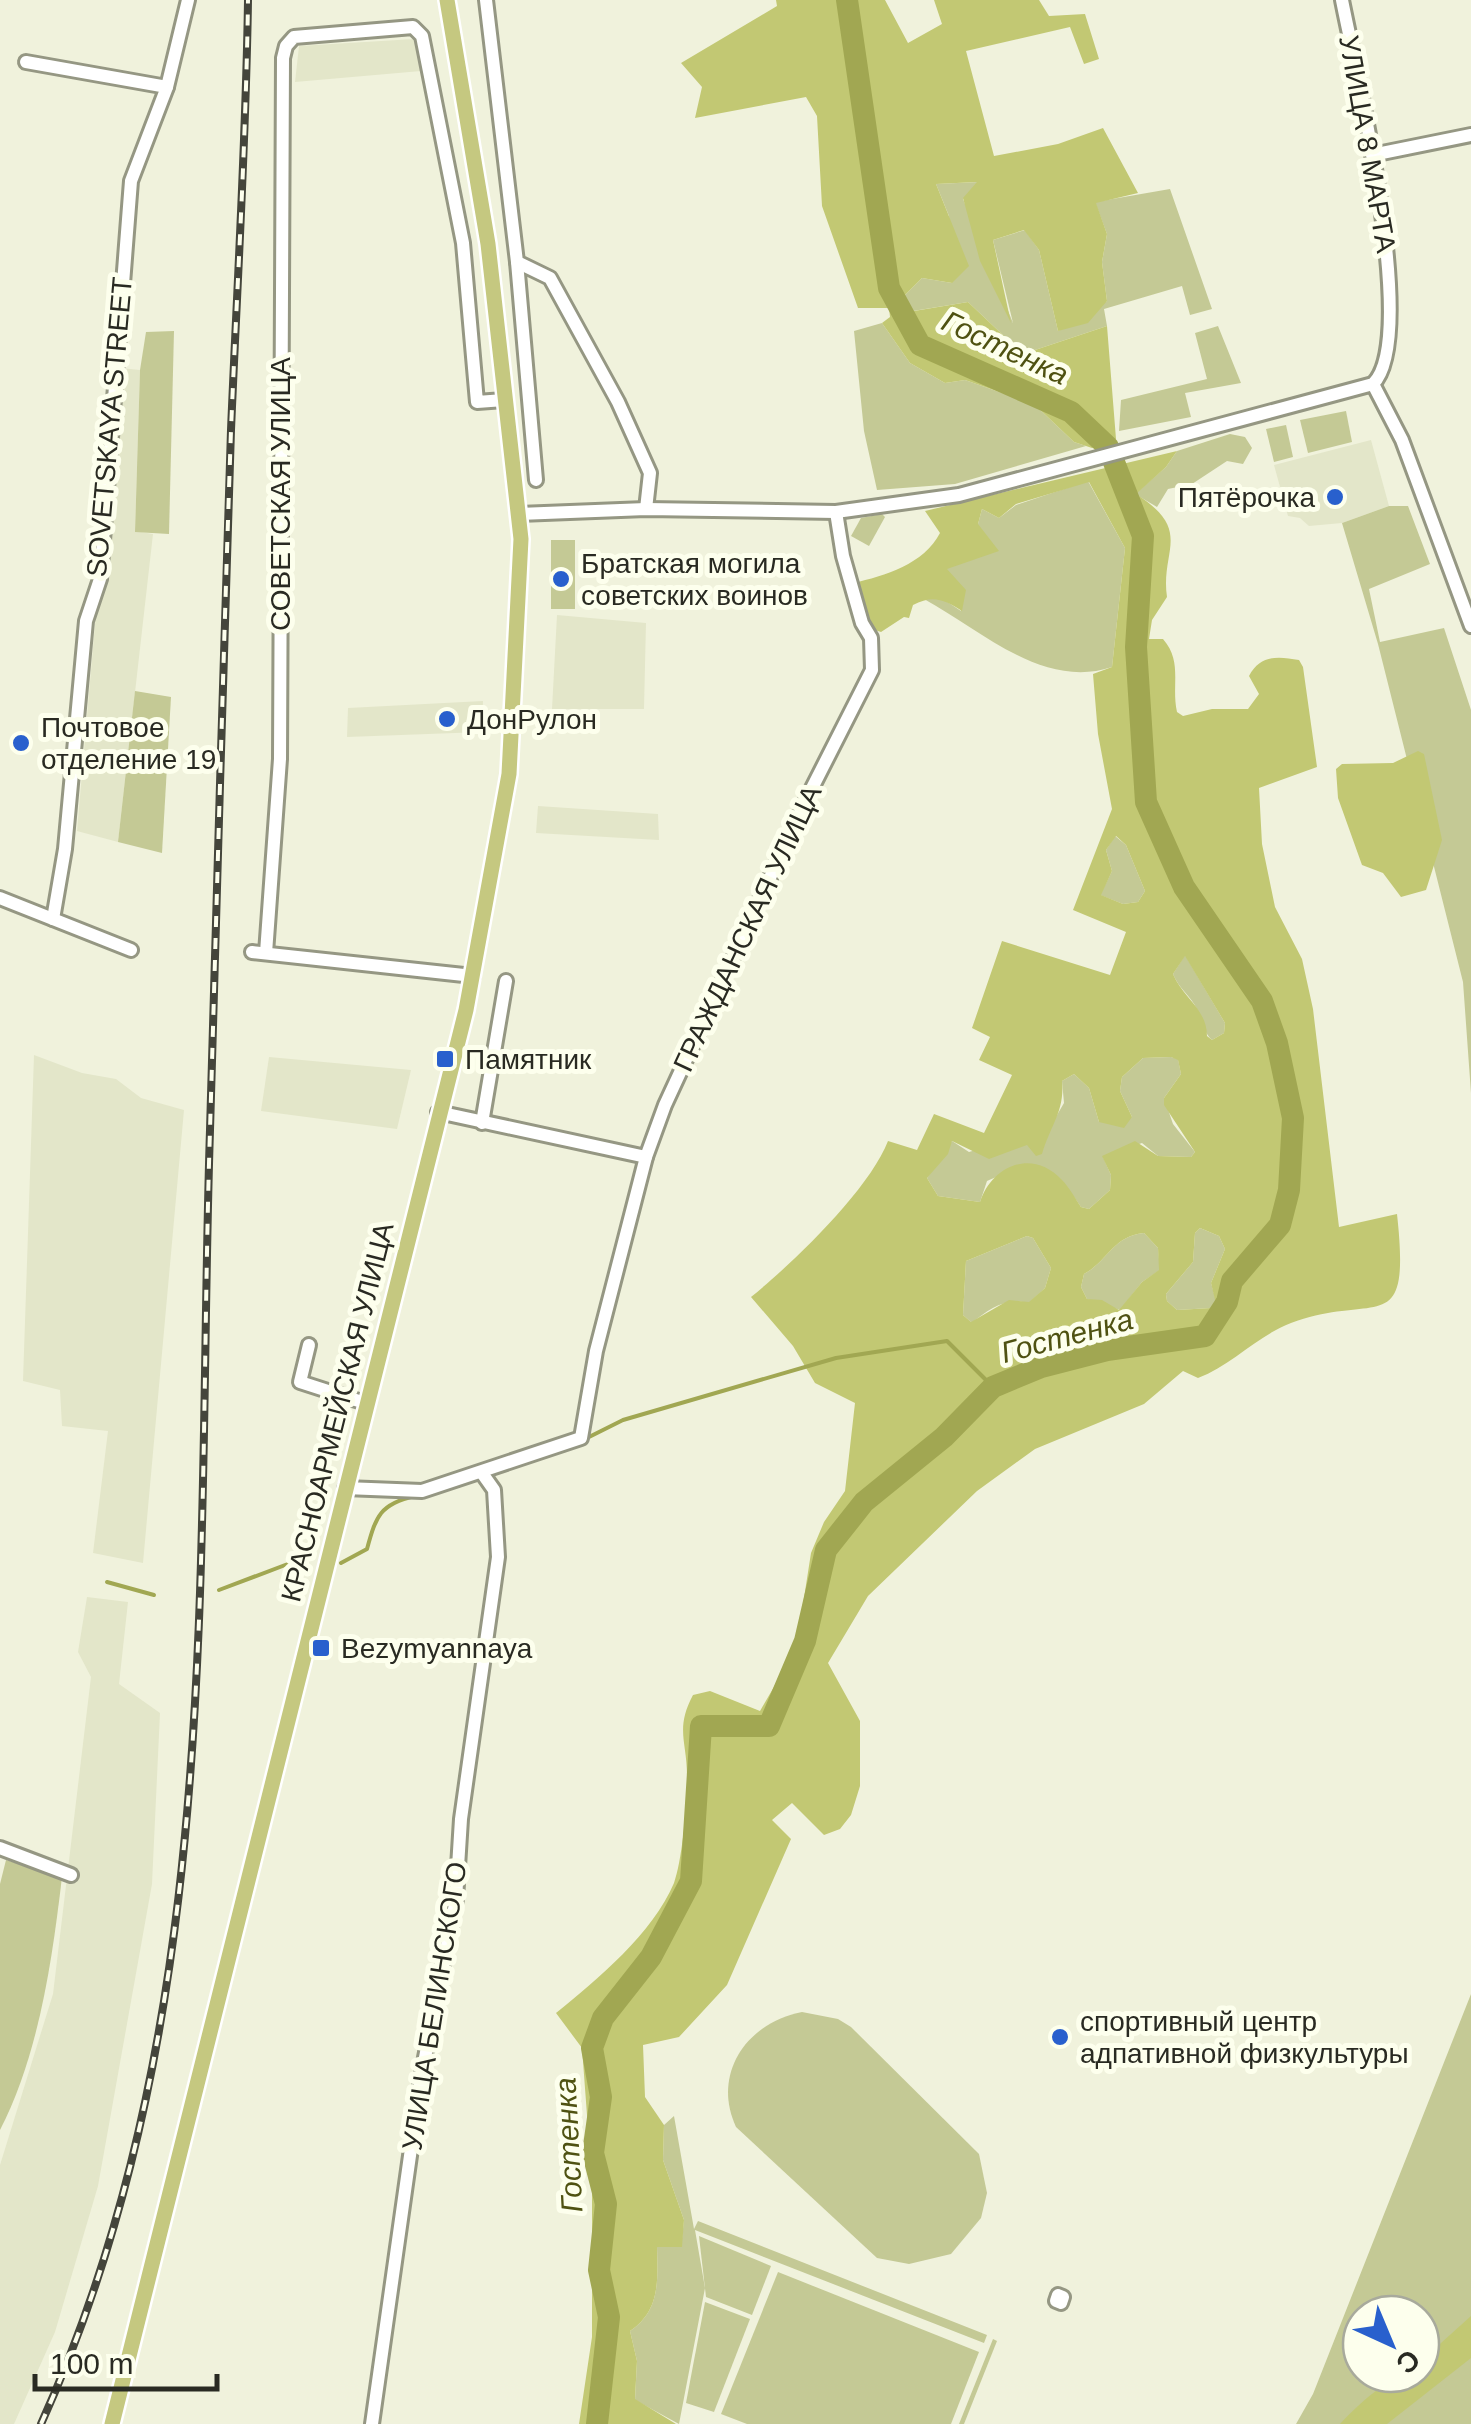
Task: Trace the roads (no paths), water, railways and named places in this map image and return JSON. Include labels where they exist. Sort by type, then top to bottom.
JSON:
[{"type":"main road","name":"КРАСНОАРМЕЙСКАЯ УЛИЦА","points":[[112,2424],[474,976],[508,774],[518,642],[519,514],[488,244],[448,0]]},
{"type":"street","name":"SOVETSKAYA STREET","points":[[54,919],[65,848],[86,621],[100,579],[132,181],[167,87],[188,0]]},
{"type":"street","points":[[486,0],[517,262],[536,480]]},
{"type":"street","name":"УЛИЦА 8 МАРТА","points":[[1342,0],[1372,155],[1390,278],[1386,356],[1373,384]]},
{"type":"street","name":"СОВЕТСКАЯ УЛИЦА","points":[[474,976],[259,953],[280,759],[284,58],[286,46],[294,37],[412,27],[422,36],[463,242],[477,402],[504,400]]},
{"type":"street","points":[[26,62],[167,87]]},
{"type":"street","points":[[1372,155],[1471,135]]},
{"type":"street","points":[[517,262],[550,278],[618,402],[650,473],[646,509]]},
{"type":"street","points":[[519,514],[646,509],[836,512],[959,495],[1373,384],[1402,440],[1471,626]]},
{"type":"street","name":"ГРАЖДАНСКАЯ УЛИЦА","points":[[482,1473],[582,1438],[596,1350],[646,1157],[708,1006],[872,670],[874,652],[843,556],[836,512]]},
{"type":"street","points":[[0,898],[131,950]]},
{"type":"street","points":[[482,1123],[506,981]]},
{"type":"street","points":[[438,1112],[646,1157]]},
{"type":"street","points":[[310,1345],[300,1382],[365,1403]]},
{"type":"street","points":[[344,1488],[422,1491],[482,1473]]},
{"type":"street","name":"УЛИЦА БЕЛИНСКОГО","points":[[372,2424],[421,2078],[456,1900],[461,1819],[498,1557],[494,1490],[482,1473]]},
{"type":"street","points":[[0,1848],[71,1875]]},
{"type":"waterway","name":"Гостенка","points":[[597,2424],[609,2317],[599,2270],[606,2204],[593,2153],[601,2097],[592,2048],[603,2018],[651,1957],[691,1881],[701,1726],[769,1726],[805,1641],[826,1550],[864,1502],[944,1437],[993,1387],[1041,1367],[1107,1350],[1205,1336],[1227,1302],[1232,1281],[1280,1225],[1289,1190],[1293,1118],[1277,1043],[1262,1001],[1184,887],[1146,802],[1136,647],[1143,536],[1108,447],[1071,412],[920,345],[889,288],[847,0]]},
{"type":"waterway","points":[[585,1439],[623,1420],[836,1358],[947,1341],[993,1387]]},
{"type":"waterway","points":[[341,1563],[367,1549],[381,1513],[394,1503],[415,1496]]},
{"type":"waterway","points":[[219,1590],[301,1559]]},
{"type":"waterway","points":[[107,1582],[154,1595]]},
{"type":"railway","points":[[41,2424],[101,2270],[143,2112],[172,1951],[189,1788],[199,1623],[225,605],[248,0]]},
{"type":"place","name":"Пятёрочка","points":[[1335,497]]},
{"type":"place","name":"Братская могила советских воинов","points":[[561,579]]},
{"type":"place","name":"ДонРулон","points":[[447,719]]},
{"type":"place","name":"Почтовое отделение 19","points":[[21,743]]},
{"type":"place","name":"Памятник","points":[[445,1059]]},
{"type":"place","name":"Bezymyannaya","points":[[321,1648]]},
{"type":"place","name":"спортивный центр адпативной физкультуры","points":[[1060,2037]]}]
